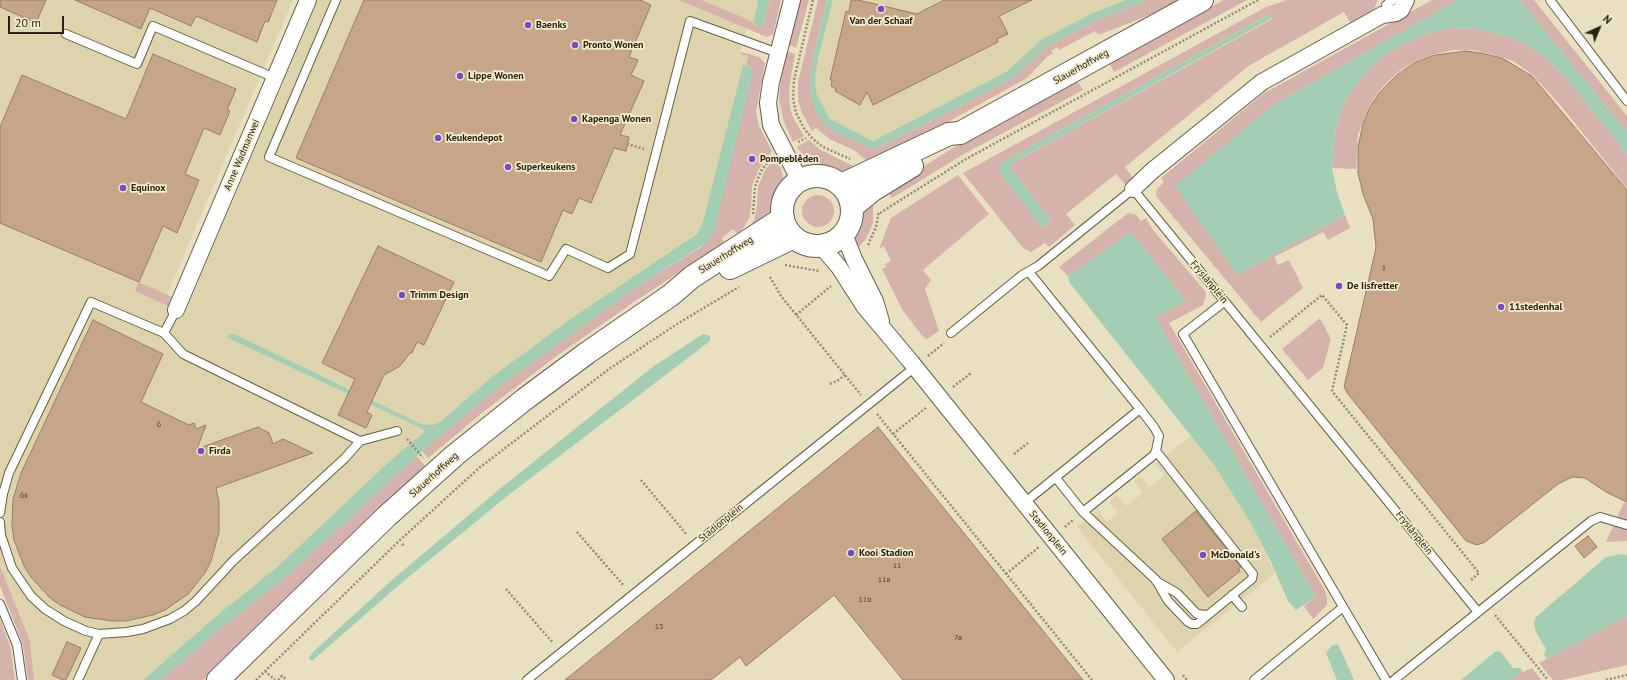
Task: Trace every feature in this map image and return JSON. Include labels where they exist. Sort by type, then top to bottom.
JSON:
[{"type":"main road","name":"Slauerhoffweg","points":[[841,185],[949,134],[960,133],[1202,0]]},
{"type":"main road","name":"Slauerhoffweg","points":[[852,207],[873,190],[954,142],[960,133]]},
{"type":"main road","points":[[814,176],[829,178],[841,185],[849,195],[852,207],[851,221],[844,234],[834,242],[821,246],[807,244],[794,237],[787,228],[783,218],[783,204],[789,190],[800,180],[814,176]]},
{"type":"main road","name":"Slauerhoffweg","points":[[218,680],[387,516],[455,455],[524,399],[587,353],[672,295],[692,276],[783,218]]},
{"type":"main road","name":"Slauerhoffweg","points":[[672,295],[698,285],[758,253],[794,237]]},
{"type":"street","name":"Anne Wadmanwei","points":[[176,310],[308,0]]},
{"type":"street","points":[[792,0],[778,53],[768,102],[768,114],[771,125],[800,180]]},
{"type":"street","points":[[1133,189],[1152,171],[1262,82],[1387,5],[1396,13],[1401,10],[1406,0]]},
{"type":"street","name":"Stadionplein","points":[[844,234],[854,259],[875,302],[882,327]]},
{"type":"street","name":"Stadionplein","points":[[821,246],[839,267],[864,306],[882,327],[921,362],[1024,503],[1166,680]]},
{"type":"lane","points":[[336,0],[269,157],[548,276],[566,249],[608,268],[630,254],[690,21],[778,53]]},
{"type":"lane","points":[[1550,0],[1627,101]]},
{"type":"lane","points":[[66,34],[137,64],[153,26],[275,78]]},
{"type":"lane","points":[[949,336],[1022,275],[1038,266],[1133,189]]},
{"type":"lane","name":"Fryslânplein","points":[[1133,189],[1478,612]]},
{"type":"lane","points":[[1029,272],[1140,409],[1159,436],[1156,451],[1083,512]]},
{"type":"lane","points":[[0,513],[3,494],[9,473],[91,302],[164,333],[183,354],[360,441]]},
{"type":"lane","points":[[1224,302],[1183,334],[1386,680]]},
{"type":"lane","points":[[164,333],[176,310]]},
{"type":"lane","name":"Stadionplein","points":[[527,680],[921,362]]},
{"type":"lane","points":[[1024,503],[1140,409]]},
{"type":"lane","points":[[0,522],[1,535],[12,568],[30,596],[45,610],[86,631],[99,634],[143,629],[158,624],[184,611],[196,601],[233,561],[344,458],[360,441],[397,431]]},
{"type":"lane","points":[[1156,451],[1253,574],[1252,579],[1197,624],[1188,622],[1168,601],[1156,580]]},
{"type":"lane","points":[[1056,478],[1083,512],[1156,580],[1177,593],[1197,614],[1207,615]]},
{"type":"lane","points":[[1394,680],[1591,520],[1600,517],[1627,525]]},
{"type":"lane","points":[[1232,595],[1242,607]]},
{"type":"lane","points":[[0,604],[17,645],[22,680]]},
{"type":"lane","points":[[1254,680],[1343,607]]},
{"type":"lane","points":[[78,680],[99,634]]},
{"type":"path","points":[[810,135],[796,114],[793,99],[796,73],[813,0]]},
{"type":"path","points":[[867,247],[876,227],[879,213],[892,204],[966,159],[1258,0]]},
{"type":"path","points":[[770,277],[781,296],[796,315],[1092,680]]},
{"type":"path","points":[[796,315],[834,283]]},
{"type":"path","points":[[256,680],[399,541],[468,478],[517,438],[608,369],[646,343],[709,304],[742,286]]},
{"type":"path","points":[[1269,338],[1322,295],[1347,325],[1332,391],[1480,573],[1468,582],[1548,680]]},
{"type":"path","points":[[921,362],[949,336]]},
{"type":"path","points":[[830,384],[845,375]]},
{"type":"path","points":[[404,437],[423,458]]},
{"type":"path","points":[[1014,454],[1028,443]]},
{"type":"path","points":[[641,480],[695,544]]},
{"type":"path","points":[[576,532],[631,596]]},
{"type":"path","points":[[506,590],[561,653]]},
{"type":"path","points":[[265,671],[277,680],[282,676],[286,680]]},
{"type":"path","points":[[1606,680],[1627,675]]},
{"type":"shaded area","points":[[0,0],[293,0],[163,304],[185,314],[318,0],[758,0],[753,22],[749,20],[740,54],[748,56],[746,66],[743,65],[702,225],[697,234],[573,317],[493,376],[441,421],[433,425],[421,424],[234,335],[229,334],[229,338],[421,428],[424,431],[423,433],[391,460],[276,568],[215,617],[143,680],[34,680],[30,641],[0,566]]},
{"type":"shaded area","points":[[679,0],[701,0],[749,20],[753,22],[753,24],[763,27],[770,0],[781,0],[773,34],[767,37]]},
{"type":"shaded area","points":[[758,0],[770,0],[763,27],[753,24]]},
{"type":"shaded area","points":[[800,0],[809,0],[796,48],[789,45]]},
{"type":"shaded area","points":[[818,0],[827,0],[813,58],[816,111],[846,136],[874,149],[1011,79],[1046,47],[1096,20],[1148,0],[1180,0],[1160,11],[1101,34],[1098,34],[1095,31],[1059,50],[1057,47],[1051,51],[1053,54],[1048,56],[1027,78],[944,124],[867,161],[854,150],[831,140],[816,128],[812,131],[802,113],[798,100],[798,82]]},
{"type":"shaded area","points":[[827,0],[833,0],[818,59],[815,80],[817,95],[830,119],[873,141],[1006,72],[1041,40],[1093,13],[1126,0],[1148,0],[1096,20],[1046,47],[1011,79],[874,149],[833,131],[824,124],[816,111],[811,96],[810,79],[813,58]]},
{"type":"shaded area","points":[[833,0],[1126,0],[1093,13],[1031,49],[1017,64],[1006,72],[873,141],[830,119],[817,95],[815,80],[818,59]]},
{"type":"shaded area","points":[[1224,0],[1247,0],[1114,72],[1109,62]]},
{"type":"shaded area","points":[[1287,0],[1378,0],[1374,9],[1351,24],[1344,12],[1250,65],[1125,167],[1133,178],[1125,184],[1116,174],[1066,214],[1075,225],[1049,247],[1045,243],[1031,252],[1023,248],[963,173],[1266,7]],"holes":[[[1270,14],[1272,19],[1009,165],[1051,221],[1043,227],[1002,176],[1008,159]]]},
{"type":"shaded area","points":[[1432,0],[1458,0],[1273,105],[1237,275],[1345,215],[1350,228],[1328,240],[1323,232],[1274,257],[1278,265],[1289,260],[1303,288],[1261,322],[1156,196],[1157,189],[1164,182],[1161,178],[1263,94]]},
{"type":"shaded area","points":[[1458,0],[1520,0],[1627,132],[1627,154],[1564,76],[1547,59],[1526,44],[1502,35],[1477,29],[1451,28],[1427,34],[1403,44],[1381,57],[1353,88],[1343,107],[1336,127],[1332,168],[1337,192],[1345,215],[1237,275],[1175,186],[1273,105]]},
{"type":"shaded area","points":[[1520,0],[1534,0],[1627,116],[1627,132]]},
{"type":"shaded area","points":[[1270,14],[1272,18],[1009,165],[1051,221],[1047,224],[1042,227],[1002,176],[999,170],[1000,164],[1008,159]]},
{"type":"shaded area","points":[[1451,28],[1477,29],[1502,35],[1526,44],[1547,59],[1564,76],[1627,154],[1627,188],[1561,106],[1533,75],[1513,61],[1474,50],[1454,50],[1435,54],[1416,61],[1398,72],[1378,92],[1368,109],[1358,135],[1356,169],[1332,168],[1336,127],[1343,107],[1353,88],[1366,71],[1381,57],[1403,44],[1427,34]]},
{"type":"shaded area","points":[[741,52],[759,57],[765,63],[756,112],[759,126],[772,151],[759,169],[752,186],[749,218],[744,227],[738,234],[733,229],[722,238],[724,243],[634,302],[558,355],[483,412],[428,458],[422,451],[500,386],[641,284],[703,246],[753,68],[746,66],[748,56],[740,54]]},
{"type":"shaded area","points":[[789,52],[795,54],[789,89],[790,107],[792,115],[804,136],[793,142],[784,122],[779,100],[781,77],[787,53]]},
{"type":"shaded area","points":[[743,65],[754,68],[715,229],[708,242],[641,284],[500,386],[417,456],[286,577],[220,629],[161,680],[143,680],[215,617],[276,568],[424,431],[421,428],[228,338],[229,334],[234,334],[421,424],[433,425],[441,421],[493,376],[573,317],[697,234],[702,225]]},
{"type":"shaded area","points":[[1077,80],[1083,90],[964,154],[892,198],[887,189],[958,145]]},
{"type":"shaded area","points":[[809,140],[821,150],[855,167],[847,174],[834,172],[809,163],[797,147]]},
{"type":"shaded area","points":[[775,157],[781,169],[783,184],[775,209],[771,216],[749,229],[754,220],[757,207],[758,187],[764,172]]},
{"type":"shaded area","points":[[958,175],[989,214],[923,270],[931,280],[925,289],[939,331],[927,339],[924,338],[903,311],[882,269],[887,267],[885,264],[891,261],[884,246],[879,249],[891,218]]},
{"type":"shaded area","points":[[815,195],[821,195],[830,199],[834,211],[830,223],[821,227],[815,227],[806,223],[802,214],[802,208],[806,199]]},
{"type":"shaded area","points":[[873,203],[873,223],[866,239],[856,250],[855,237],[858,219],[861,212]]},
{"type":"shaded area","points":[[1128,213],[1135,214],[1141,221],[1146,218],[1153,230],[1205,291],[1206,296],[1203,305],[1169,323],[1324,589],[1327,597],[1327,605],[1313,619],[1304,606],[1316,597],[1155,317],[1186,301],[1131,232],[1068,276],[1059,267]]},
{"type":"shaded area","points":[[1131,232],[1186,301],[1155,317],[1316,597],[1296,610],[1288,601],[1271,562],[1249,520],[1214,465],[1069,282],[1068,276]]},
{"type":"shaded area","points":[[138,282],[172,297],[168,306],[135,291]]},
{"type":"shaded area","points":[[1320,318],[1331,339],[1323,368],[1308,380],[1282,349]]},
{"type":"shaded area","points":[[703,334],[710,336],[710,341],[506,497],[399,585],[312,661],[309,658],[313,652],[392,580],[502,487],[654,366]]},
{"type":"shaded area","points":[[1191,436],[1214,465],[1249,520],[1275,573],[1177,652],[1077,527],[1098,510],[1107,522],[1118,513],[1109,502],[1117,495],[1126,506],[1143,493],[1134,481],[1140,476],[1149,488],[1164,475],[1155,464]]},
{"type":"shaded area","points":[[417,456],[426,467],[365,523],[203,680],[161,680],[220,629],[286,577]]},
{"type":"shaded area","points":[[1624,502],[1627,503],[1627,541],[1606,542]]},
{"type":"shaded area","points":[[1621,554],[1627,555],[1627,616],[1547,659],[1544,655],[1546,649],[1536,632],[1534,623],[1536,617],[1606,557]]},
{"type":"shaded area","points":[[0,566],[30,641],[34,680],[28,680],[23,644],[0,586]]},
{"type":"shaded area","points":[[1627,616],[1627,665],[1562,680],[1553,680],[1539,663]]},
{"type":"shaded area","points":[[0,620],[10,645],[15,680],[0,680]]},
{"type":"shaded area","points":[[1338,644],[1354,680],[1337,680],[1326,653],[1331,646]]},
{"type":"shaded area","points":[[1496,651],[1501,652],[1513,668],[1520,668],[1523,672],[1509,680],[1461,680]]},
{"type":"shaded area","points":[[1532,668],[1541,680],[1509,680],[1523,672]]},
{"type":"building","points":[[0,0],[46,0],[36,23],[0,7]]},
{"type":"building","points":[[75,0],[277,0],[268,22],[265,21],[257,42],[196,16],[191,26],[150,8],[141,29]]},
{"type":"building","points":[[364,0],[640,0],[651,5],[629,57],[638,60],[631,75],[644,81],[620,135],[629,137],[626,151],[614,148],[591,203],[579,198],[572,214],[563,210],[541,262],[296,158]]},
{"type":"building","points":[[851,0],[858,0],[917,14],[944,0],[1032,0],[999,16],[1008,34],[997,39],[998,42],[873,105],[867,92],[860,105],[835,91],[836,89],[831,86],[832,80],[830,80],[846,11],[849,12]]},
{"type":"building","name":"11stedenhal","points":[[1466,51],[1502,58],[1532,76],[1627,190],[1627,502],[1606,492],[1585,478],[1572,477],[1558,484],[1485,542],[1477,545],[1466,541],[1348,394],[1344,387],[1376,248],[1373,219],[1363,194],[1358,173],[1358,147],[1363,124],[1369,109],[1379,93],[1398,74],[1416,62],[1435,55]]},
{"type":"building","points":[[153,54],[236,89],[227,110],[230,111],[220,135],[204,128],[185,174],[199,180],[177,233],[163,226],[139,282],[0,223],[0,127],[22,75],[126,119]]},
{"type":"building","points":[[378,246],[454,282],[424,345],[417,342],[412,353],[410,353],[400,366],[384,375],[367,412],[372,415],[366,428],[338,415],[355,379],[322,363]]},
{"type":"building","points":[[93,320],[163,354],[141,402],[189,425],[194,423],[196,429],[206,425],[197,449],[258,427],[269,433],[273,444],[283,439],[313,453],[216,488],[219,502],[219,532],[211,561],[205,573],[188,594],[165,610],[153,615],[126,621],[112,621],[85,617],[60,605],[49,597],[31,577],[24,566],[14,540],[12,526],[13,499],[21,473]]},
{"type":"building","name":"Kooi Stadion","points":[[878,427],[1083,680],[903,680],[834,595],[746,666],[740,657],[711,680],[565,680]]},
{"type":"building","points":[[1196,511],[1241,567],[1238,569],[1240,571],[1208,597],[1162,539]]},
{"type":"building","points":[[1588,536],[1597,547],[1584,558],[1575,546]]},
{"type":"building","points":[[67,642],[81,648],[66,680],[63,680],[52,675]]},
{"type":"place","name":"Van der Schaaf","points":[[881,9]]},
{"type":"place","name":"Baenks","points":[[528,25]]},
{"type":"place","name":"Pronto Wonen","points":[[575,45]]},
{"type":"place","name":"Lippe Wonen","points":[[460,76]]},
{"type":"place","name":"Kapenga Wonen","points":[[574,119]]},
{"type":"place","name":"Keukendepot","points":[[438,138]]},
{"type":"place","name":"Pompeblêden","points":[[752,159]]},
{"type":"place","name":"Superkeukens","points":[[508,167]]},
{"type":"place","name":"Equinox","points":[[123,188]]},
{"type":"place","name":"De Iisfretter","points":[[1339,286]]},
{"type":"place","name":"Trimm Design","points":[[402,295]]},
{"type":"place","name":"11stedenhal","points":[[1501,307]]},
{"type":"place","name":"Firda","points":[[201,451]]},
{"type":"place","name":"Kooi Stadion","points":[[851,553]]},
{"type":"place","name":"McDonald's","points":[[1203,555]]}]
